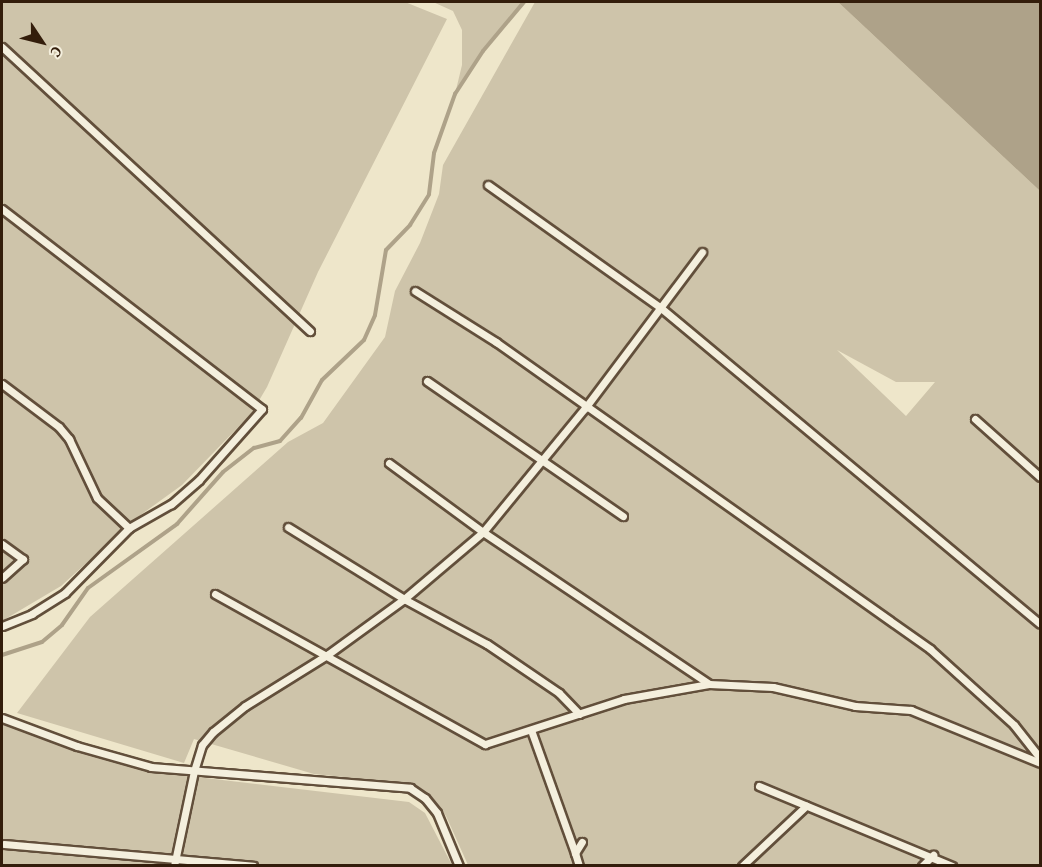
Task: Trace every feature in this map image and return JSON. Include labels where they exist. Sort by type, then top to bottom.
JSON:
[{"type":"lane","points":[[2,47],[310,331]]},
{"type":"lane","points":[[488,185],[661,308],[1041,624]]},
{"type":"lane","points":[[2,208],[262,409],[199,480],[171,504],[129,528],[65,593],[32,614],[2,626]]},
{"type":"lane","points":[[174,862],[194,771],[202,746],[213,732],[245,706],[327,655],[404,599],[483,532],[585,408],[702,252]]},
{"type":"lane","points":[[415,291],[496,342],[585,408],[930,650],[1014,725],[1041,758]]},
{"type":"lane","points":[[427,381],[623,516]]},
{"type":"lane","points":[[2,384],[64,433],[97,498],[129,528]]},
{"type":"lane","points":[[975,419],[1041,477]]},
{"type":"lane","points":[[389,463],[483,532],[709,684]]},
{"type":"lane","points":[[288,527],[404,599],[487,644],[559,693],[579,714]]},
{"type":"lane","points":[[2,544],[23,559],[2,578]]},
{"type":"lane","points":[[215,594],[485,744],[624,699],[709,684],[773,687],[855,706],[911,710],[1041,763]]},
{"type":"lane","points":[[2,718],[77,746],[141,764],[194,771],[410,789],[425,798],[437,813],[459,866]]},
{"type":"lane","points":[[531,730],[579,866]]},
{"type":"lane","points":[[759,786],[933,855],[952,866]]},
{"type":"lane","points":[[742,866],[806,806]]},
{"type":"lane","points":[[575,854],[582,842]]},
{"type":"lane","points":[[4,844],[174,862],[253,866]]},
{"type":"lane","points":[[922,866],[933,855]]},
{"type":"shaded area","points":[[2,2],[405,2],[447,19],[318,272],[267,387],[251,414],[182,485],[135,519],[61,586],[2,621]]},
{"type":"shaded area","points":[[433,2],[524,2],[483,51],[455,94],[462,65],[462,30],[453,11]]},
{"type":"shaded area","points":[[535,2],[838,2],[1040,191],[1040,865],[468,865],[446,816],[433,798],[412,784],[314,774],[194,739],[184,763],[17,713],[90,617],[288,442],[323,423],[385,337],[395,291],[420,243],[439,194],[443,165]],"holes":[[[837,350],[896,382],[935,382],[906,416]]]},
{"type":"shaded area","points":[[838,2],[1040,2],[1040,191],[1010,163]]},
{"type":"shaded area","points":[[2,723],[123,764],[172,774],[409,802],[425,813],[452,865],[2,865]]},
{"type":"waterway","points":[[2,655],[42,642],[62,625],[88,588],[177,524],[223,472],[254,448],[280,441],[301,418],[322,380],[364,340],[375,315],[386,250],[410,225],[429,194],[434,153],[455,94],[483,51],[524,2]]}]
